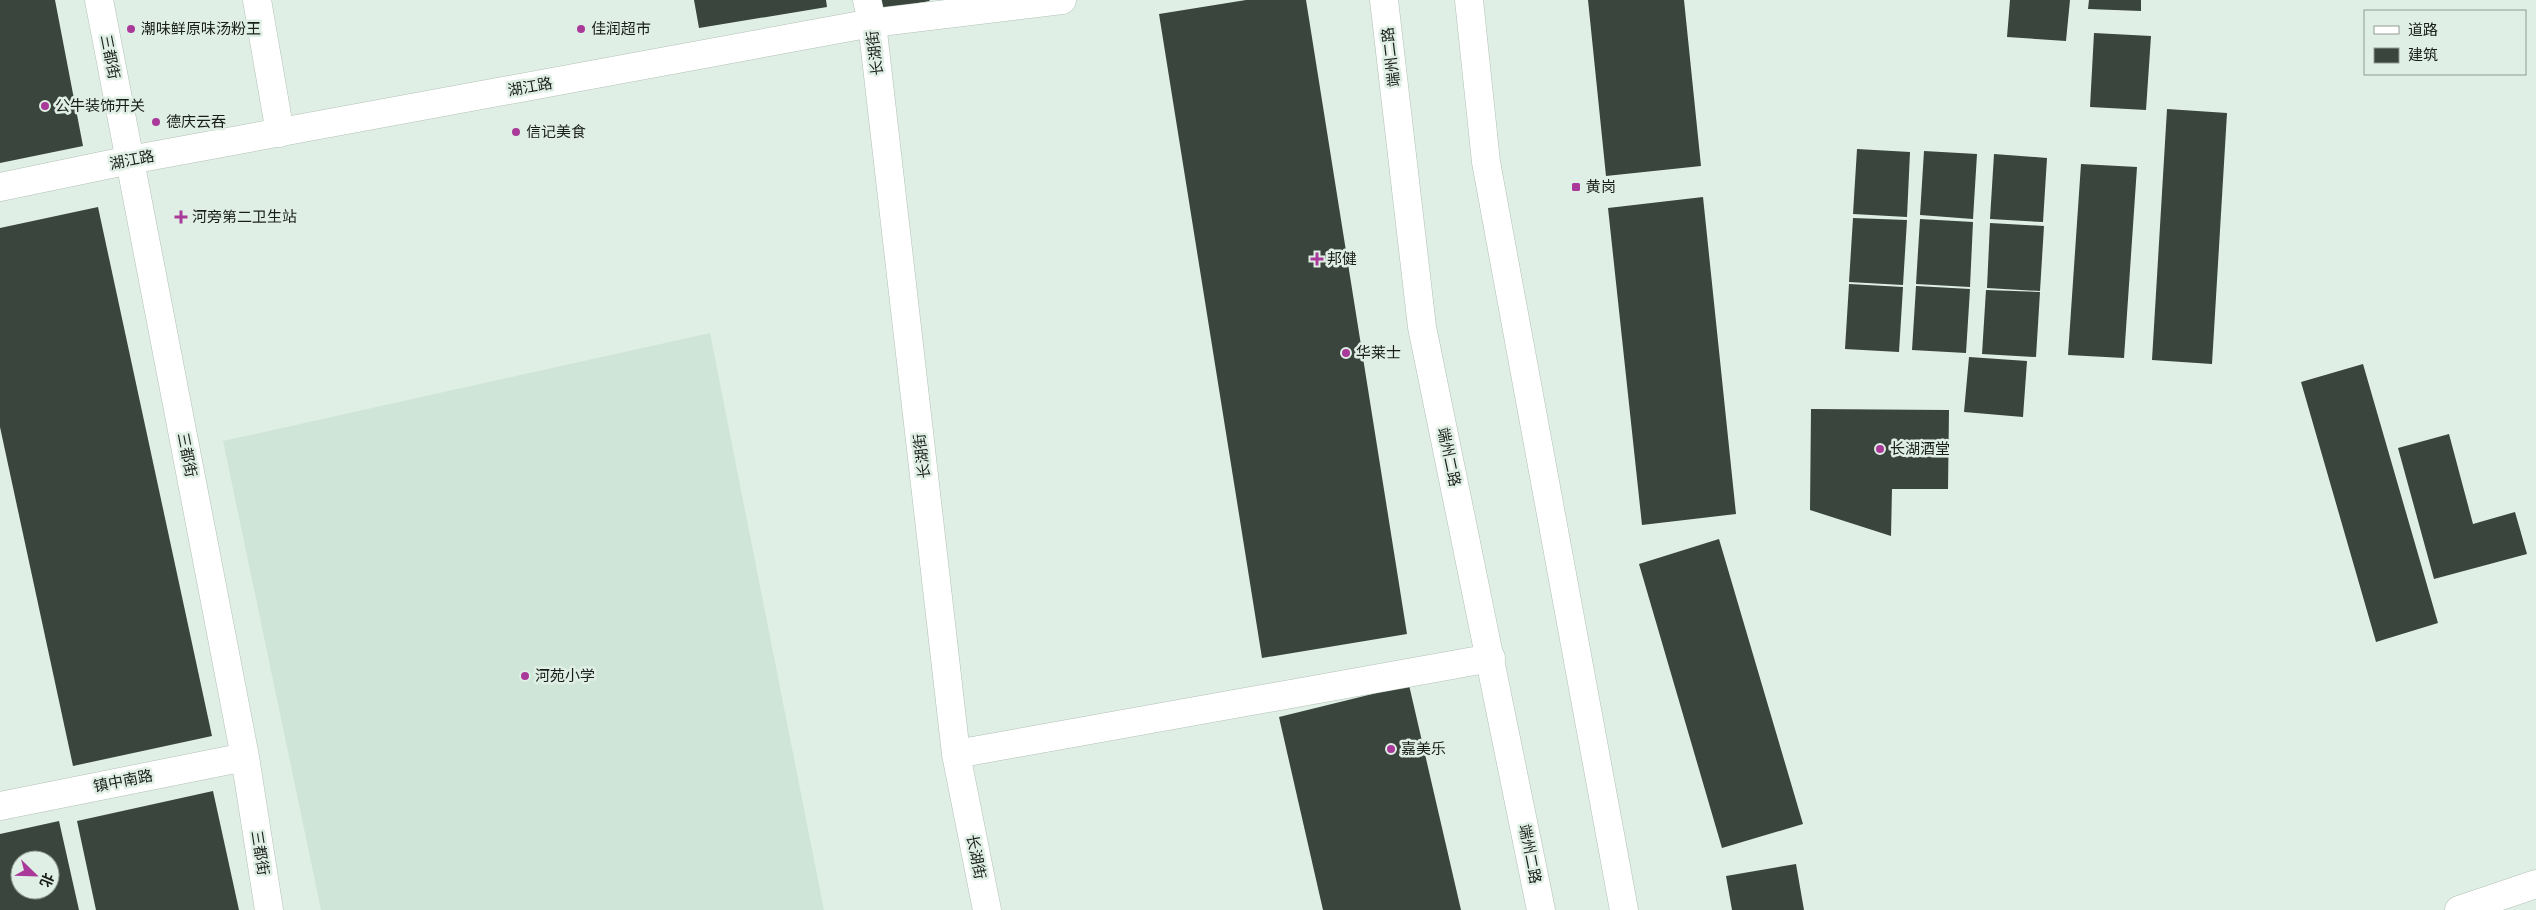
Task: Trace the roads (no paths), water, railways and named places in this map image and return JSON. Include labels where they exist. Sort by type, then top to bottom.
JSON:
[{"type":"street","name":"三都街","points":[[99,0],[245,757],[270,910]]},
{"type":"street","points":[[257,0],[280,133]]},
{"type":"street","name":"湖江路","points":[[0,188],[130,160],[280,133],[870,12],[1062,0]]},
{"type":"street","name":"端州二路","points":[[1384,0],[1422,327],[1541,910]]},
{"type":"street","points":[[1469,0],[1486,162],[1624,910]]},
{"type":"street","name":"长湖街","points":[[870,12],[956,754],[987,910]]},
{"type":"street","points":[[956,754],[1490,658]]},
{"type":"street","name":"镇中南路","points":[[0,806],[245,757]]},
{"type":"street","points":[[2459,910],[2536,884]]},
{"type":"place","name":"潮味鲜原味汤粉王","points":[[131,29]]},
{"type":"place","name":"佳润超市","points":[[581,29]]},
{"type":"place","name":"公牛装饰开关","points":[[45,106]]},
{"type":"place","name":"德庆云吞","points":[[156,122]]},
{"type":"place","name":"信记美食","points":[[516,132]]},
{"type":"place","name":"黄岗","points":[[1576,187]]},
{"type":"place","name":"河旁第二卫生站","points":[[181,217]]},
{"type":"place","name":"邦健","points":[[1317,259]]},
{"type":"place","name":"华莱士","points":[[1346,353]]},
{"type":"place","name":"长湖酒堂","points":[[1880,449]]},
{"type":"place","name":"河苑小学","points":[[525,676]]},
{"type":"place","name":"嘉美乐","points":[[1391,749]]}]
